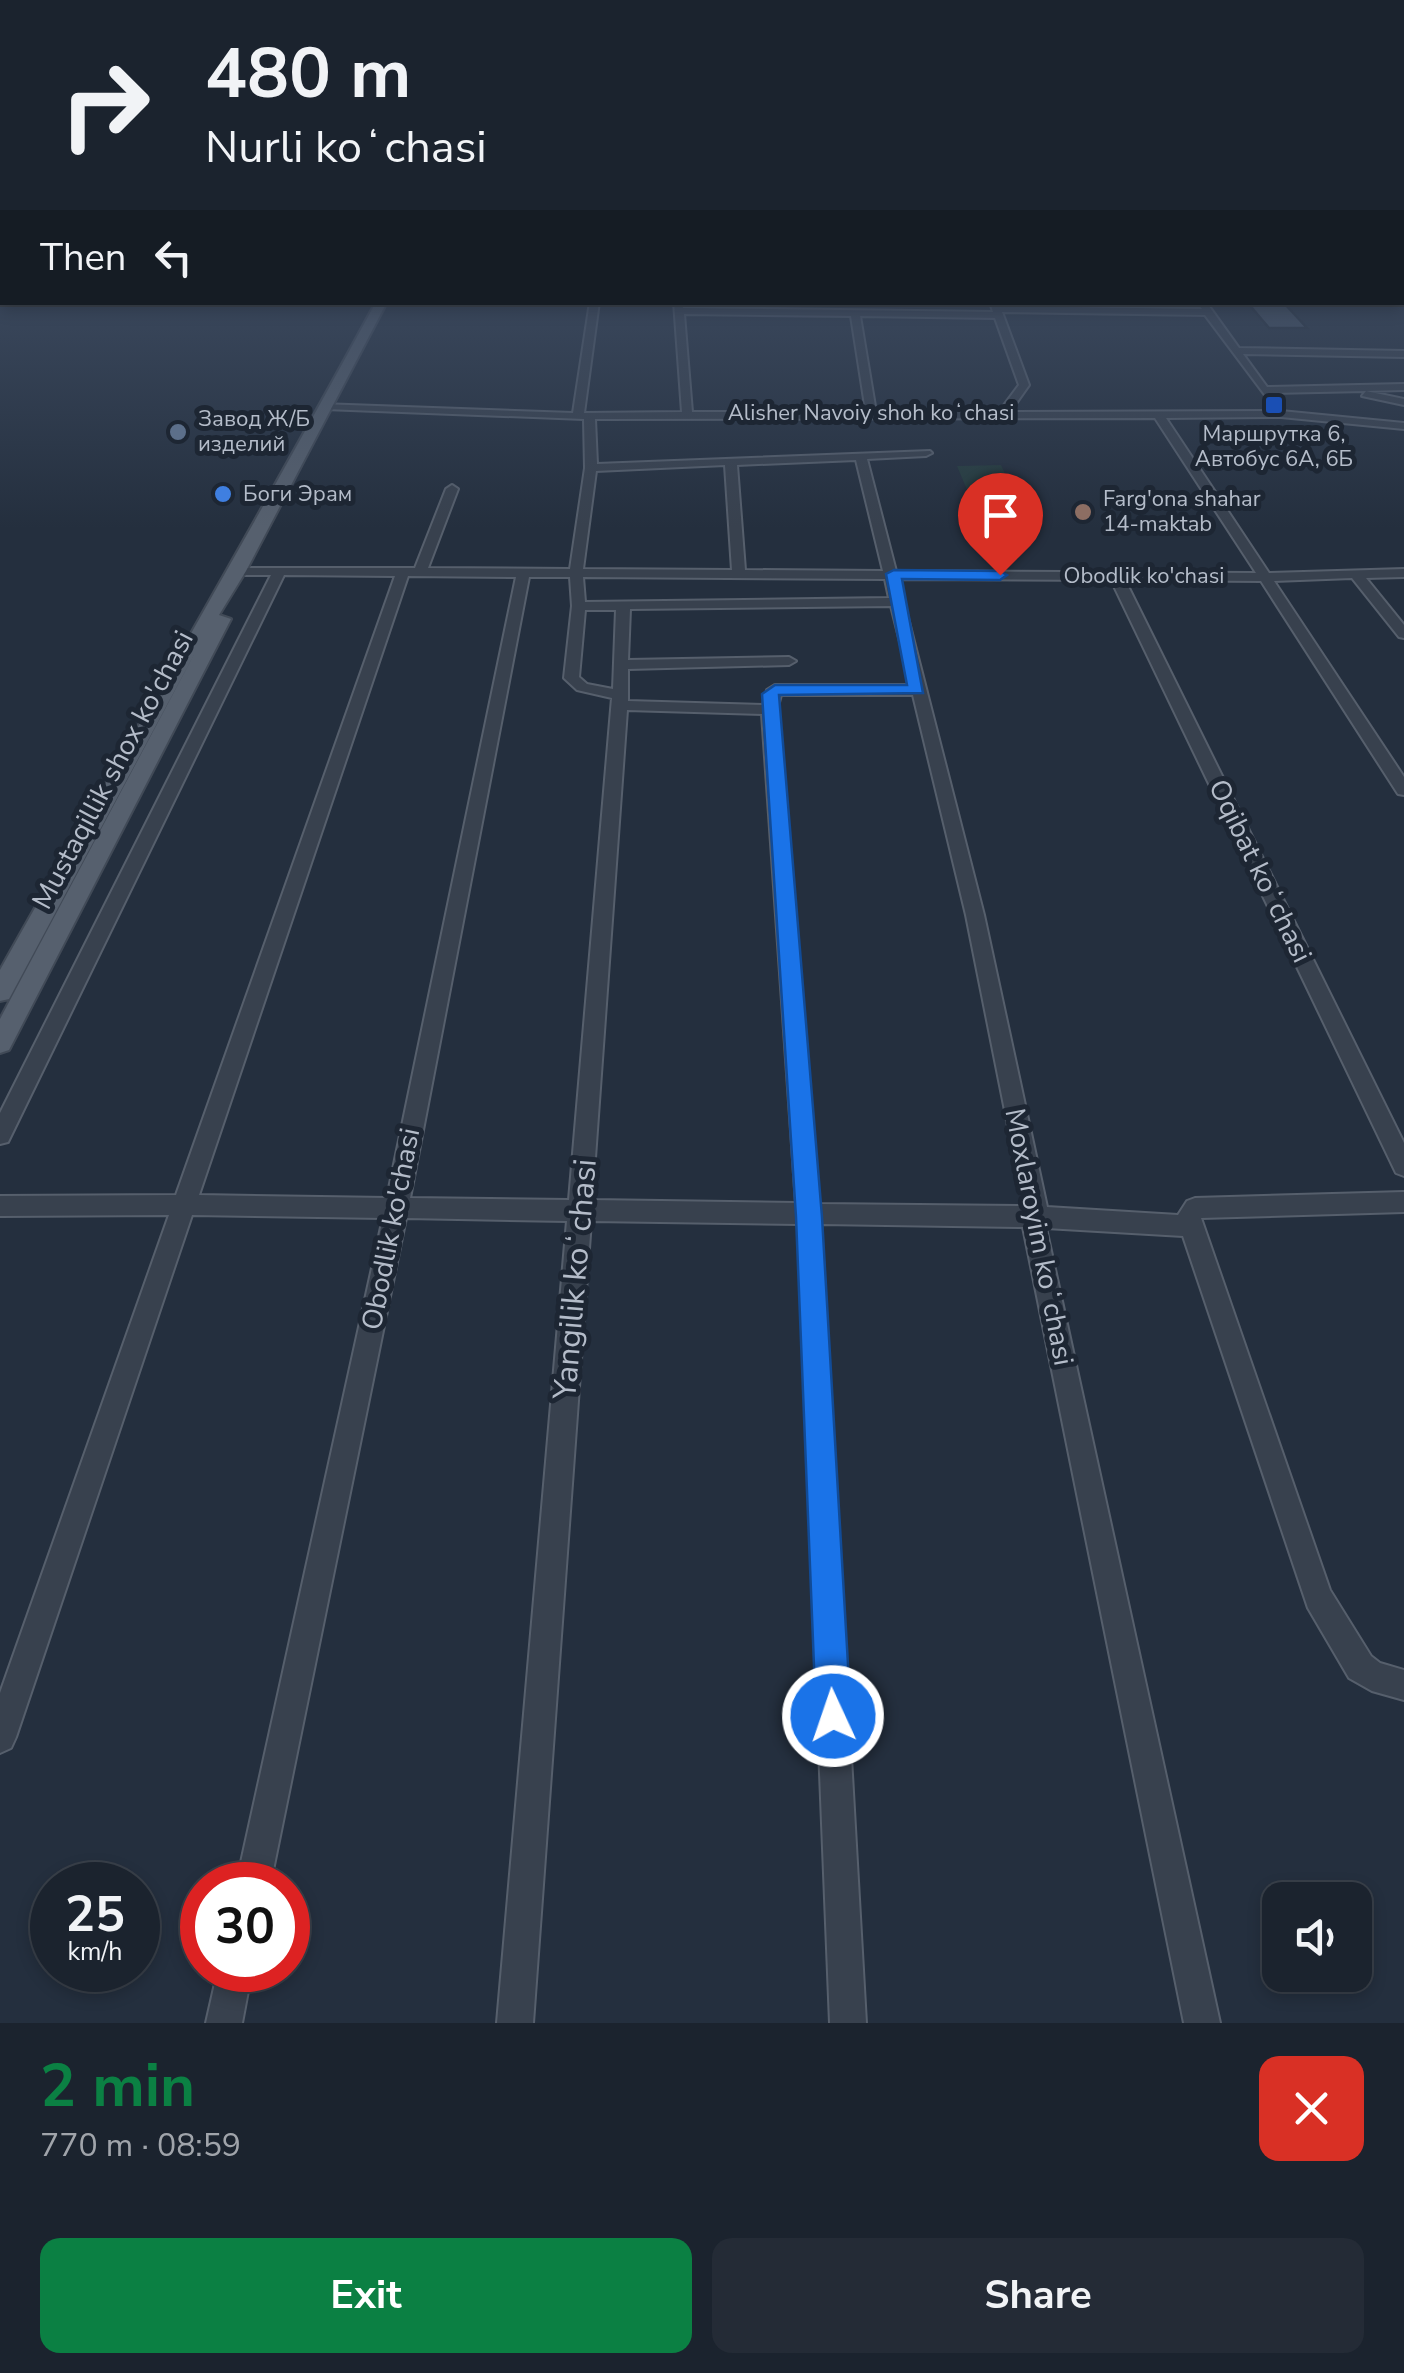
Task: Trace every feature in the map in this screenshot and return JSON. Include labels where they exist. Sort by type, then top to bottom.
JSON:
[{"type":"main road","name":"Mustaqillik shox ko'chasi","points":[[0,992],[187,651],[238,571],[361,339]]},
{"type":"main road","name":"Mustaqillik shox ko'chasi","points":[[0,1043],[208,651],[238,571]]},
{"type":"street","points":[[591,339],[584,415],[591,468],[576,573],[579,606],[573,684],[620,700],[769,710]]},
{"type":"street","points":[[681,339],[687,414]]},
{"type":"street","points":[[859,339],[871,412]]},
{"type":"street","points":[[1003,414],[1024,385],[1007,339]]},
{"type":"street","points":[[1228,339],[1280,414]]},
{"type":"street","points":[[1236,351],[1404,354]]},
{"type":"street","points":[[1264,390],[1404,387]]},
{"type":"street","points":[[1350,389],[1404,402]]},
{"type":"street","name":"Alisher Navoiy shoh koʻchasi","points":[[325,406],[584,415],[1280,414],[1404,426]]},
{"type":"street","points":[[1159,414],[1260,576],[1395,764],[1404,790]]},
{"type":"street","points":[[591,468],[926,453]]},
{"type":"street","name":"Moxlaroyim koʻchasi","points":[[861,456],[894,574],[896,602],[979,934],[1036,1206],[1032,1217],[1202,2023]]},
{"type":"street","points":[[730,462],[739,574]]},
{"type":"street","points":[[0,1737],[411,572],[452,489]]},
{"type":"street","name":"Obodlik ko'chasi","points":[[238,571],[1116,576],[1404,573]]},
{"type":"street","points":[[0,1135],[279,572]]},
{"type":"street","points":[[1354,572],[1404,634]]},
{"type":"street","name":"Obodlik ko'chasi","points":[[258,1862],[397,1207],[524,573]]},
{"type":"street","points":[[720,603],[722,574]]},
{"type":"street","name":"Oqibat koʻchasi","points":[[1116,576],[1404,1166]]},
{"type":"street","points":[[579,606],[896,602]]},
{"type":"street","name":"Yangilik koʻchasi","points":[[515,2023],[581,1212],[624,605]]},
{"type":"street","points":[[621,665],[789,661]]},
{"type":"street","points":[[848,2023],[809,1217],[769,710],[775,690],[917,690]]},
{"type":"street","points":[[1404,1202],[1196,1208],[1189,1214],[1318,1598],[1360,1667],[1372,1676],[1404,1686]]},
{"type":"street","points":[[0,1206],[185,1204],[809,1217],[1032,1217],[1191,1226]]},
{"type":"street","points":[[224,2023],[230,1992]]},
{"type":"green space","points":[[1001,465],[1019,504],[973,504],[957,466]]},
{"type":"place","name":"Маршрутка 6, Автобус 6А, 6Б","points":[[1274,405]]},
{"type":"place","name":"Завод Ж/Б изделий","points":[[178,432]]},
{"type":"place","name":"Боги Эрам","points":[[223,494]]},
{"type":"place","name":"Farg'ona shahar 14-maktab","points":[[1083,512]]},
{"type":"route","points":[[833,1716],[809,1217],[769,710],[771,694],[775,690],[917,690],[896,602],[894,574],[1000,575]]}]
